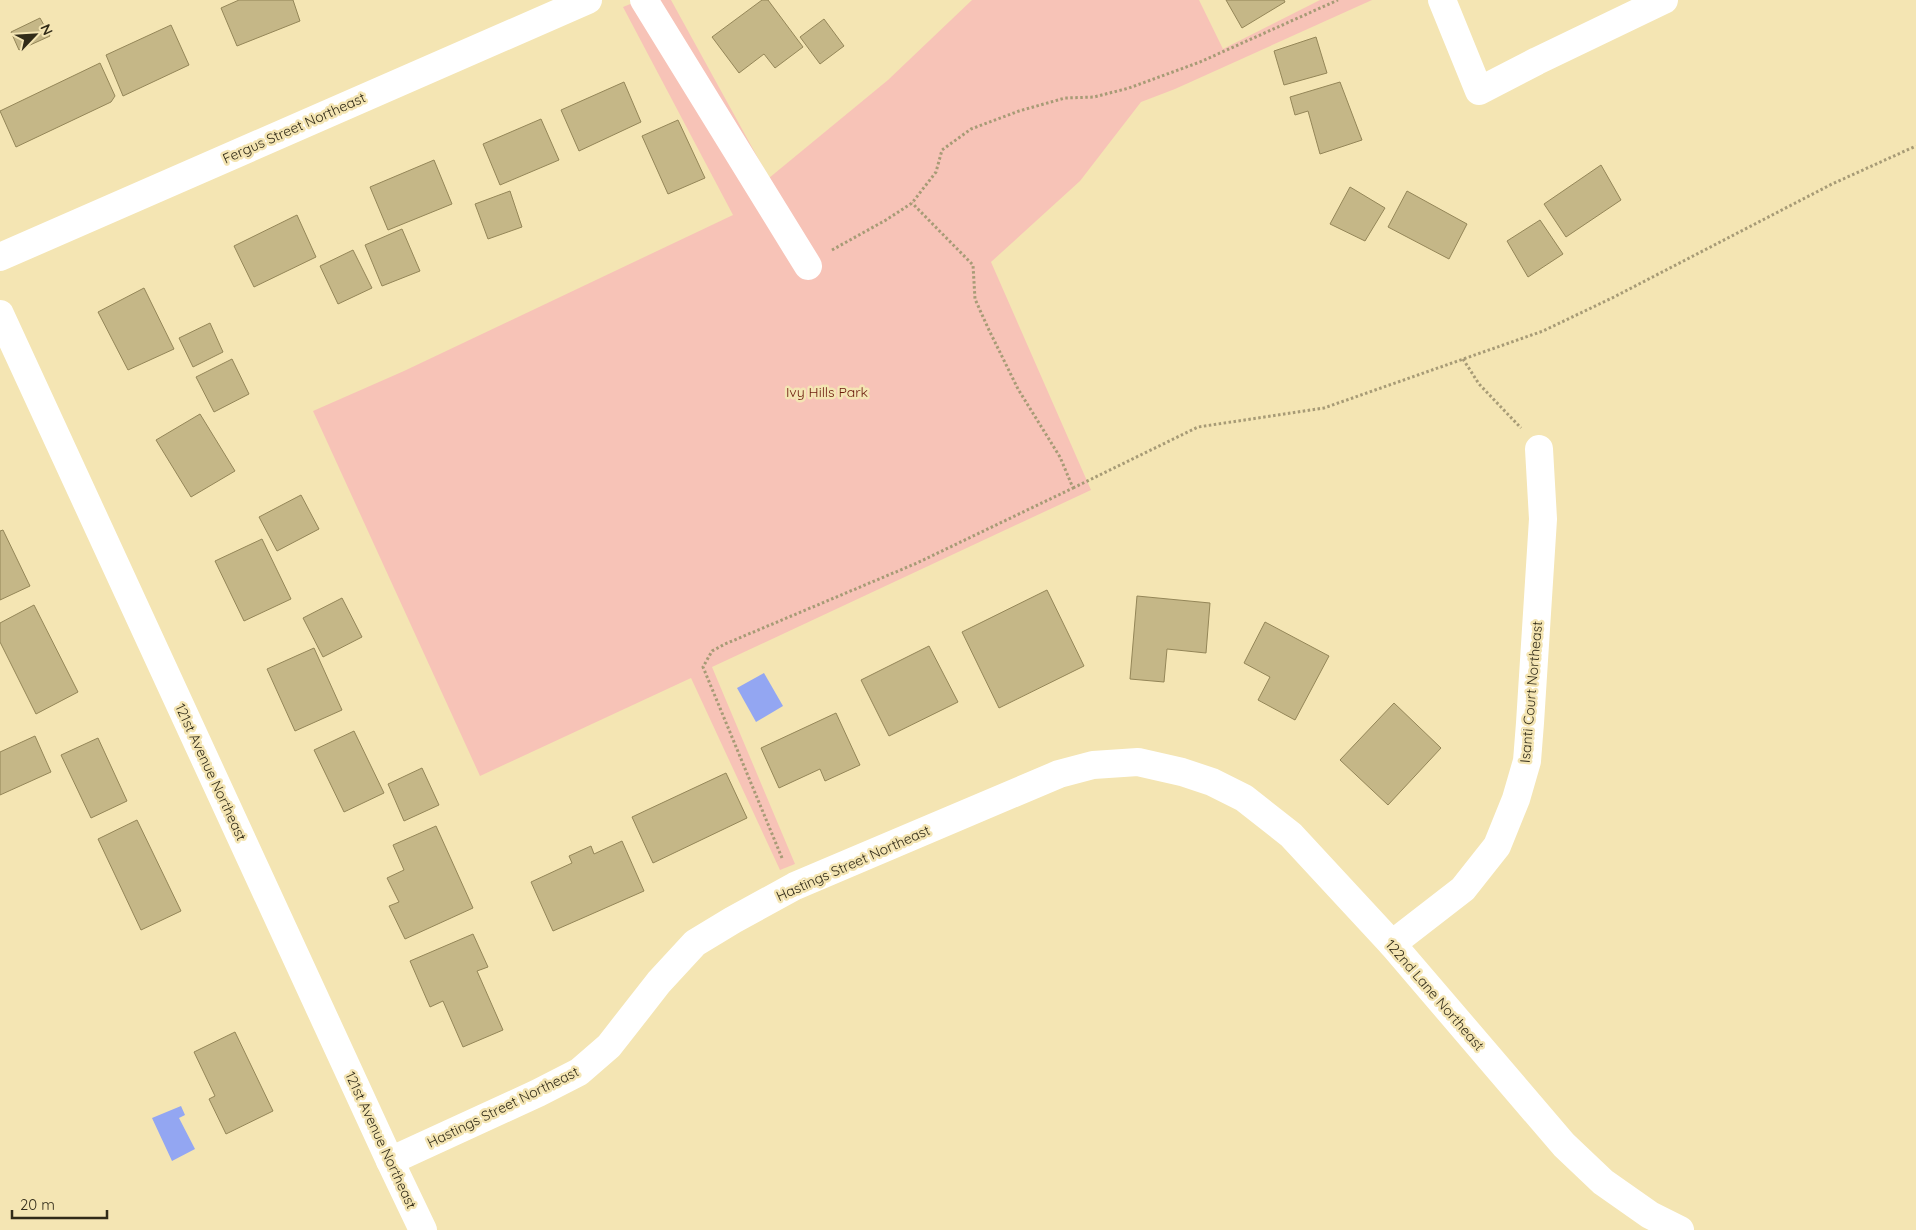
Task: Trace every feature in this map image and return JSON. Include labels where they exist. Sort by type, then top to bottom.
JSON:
[{"type":"street","points":[[644,0],[808,266]]},
{"type":"street","points":[[1442,0],[1479,91],[1664,0]]},
{"type":"street","name":"Fergus Street Northeast","points":[[0,257],[574,3]]},
{"type":"street","name":"121st Avenue Northeast","points":[[0,314],[423,1230]]},
{"type":"street","name":"Isanti Court Northeast","points":[[1392,944],[1463,889],[1496,846],[1516,799],[1527,761],[1530,723],[1543,519],[1540,449]]},
{"type":"street","name":"Hastings Street Northeast","points":[[390,1161],[580,1072],[609,1046],[660,982],[695,943],[795,886],[1059,774],[1093,765],[1138,762],[1182,772]]},
{"type":"street","name":"122nd Lane Northeast","points":[[1182,772],[1212,782],[1244,798],[1291,835],[1392,944],[1564,1145],[1603,1182],[1650,1215],[1680,1230]]},
{"type":"path","points":[[808,266],[912,203],[936,172],[942,150],[971,130],[1019,111],[1065,98],[1094,97],[1129,88],[1200,62],[1338,0]]},
{"type":"path","points":[[795,886],[782,860],[703,666],[712,652],[725,644],[917,563],[1198,427],[1324,408],[1543,331],[1614,297],[1832,184],[1916,146]]},
{"type":"path","points":[[912,203],[973,265],[975,299],[988,328],[1018,389],[1060,457],[1073,488]]},
{"type":"path","points":[[1463,359],[1479,384],[1540,449]]},
{"type":"green space","name":"Ivy Hills Park","points":[[640,0],[671,0],[769,178],[888,80],[972,0],[1199,0],[1223,49],[1320,0],[1372,0],[1175,89],[1141,102],[1080,181],[991,262],[1091,490],[712,667],[795,864],[780,870],[691,678],[480,776],[313,411],[404,371],[733,215],[623,7]]},
{"type":"water","points":[[764,673],[783,706],[756,722],[737,688]]},
{"type":"water","points":[[181,1106],[185,1115],[179,1118],[195,1149],[172,1161],[152,1118]]},
{"type":"building","points":[[239,0],[293,0],[300,21],[237,46],[221,8]]},
{"type":"building","points":[[762,0],[768,0],[803,47],[775,68],[764,54],[739,73],[712,37]]},
{"type":"building","points":[[1226,0],[1284,0],[1285,2],[1242,28]]},
{"type":"building","points":[[40,18],[50,36],[19,50],[11,32]]},
{"type":"building","points":[[824,19],[844,46],[820,64],[800,37]]},
{"type":"building","points":[[171,25],[189,65],[123,96],[106,55]]},
{"type":"building","points":[[1316,37],[1327,73],[1284,85],[1274,51]]},
{"type":"building","points":[[100,63],[115,96],[111,102],[16,147],[0,111]]},
{"type":"building","points":[[624,82],[641,122],[579,151],[561,110]]},
{"type":"building","points":[[1340,82],[1362,140],[1320,154],[1308,111],[1295,115],[1290,97]]},
{"type":"building","points":[[541,119],[559,160],[500,185],[483,144]]},
{"type":"building","points":[[678,120],[705,178],[668,194],[642,136]]},
{"type":"building","points":[[434,160],[452,204],[388,230],[370,187]]},
{"type":"building","points":[[1601,165],[1621,200],[1566,237],[1544,204]]},
{"type":"building","points":[[1350,187],[1385,208],[1365,241],[1330,224]]},
{"type":"building","points":[[510,191],[522,227],[488,239],[475,204]]},
{"type":"building","points":[[1407,191],[1467,224],[1449,259],[1388,227]]},
{"type":"building","points":[[297,215],[316,257],[254,287],[234,246]]},
{"type":"building","points":[[1540,220],[1563,254],[1528,277],[1507,241]]},
{"type":"building","points":[[402,229],[420,271],[382,286],[365,245]]},
{"type":"building","points":[[353,250],[372,288],[338,304],[320,266]]},
{"type":"building","points":[[144,288],[174,349],[128,370],[98,312]]},
{"type":"building","points":[[210,323],[223,352],[193,367],[179,338]]},
{"type":"building","points":[[232,359],[249,394],[214,412],[196,377]]},
{"type":"building","points":[[200,414],[235,471],[191,497],[156,440]]},
{"type":"building","points":[[301,495],[319,529],[277,551],[259,517]]},
{"type":"building","points":[[3,530],[30,586],[0,600],[0,531]]},
{"type":"building","points":[[262,539],[291,599],[244,621],[215,561]]},
{"type":"building","points":[[1047,590],[1084,666],[999,708],[962,632]]},
{"type":"building","points":[[1137,596],[1210,603],[1206,653],[1167,649],[1164,682],[1130,679]]},
{"type":"building","points":[[342,598],[362,637],[323,657],[303,618]]},
{"type":"building","points":[[34,605],[78,692],[36,714],[0,642],[0,623]]},
{"type":"building","points":[[1265,622],[1329,656],[1295,720],[1258,700],[1270,677],[1244,663]]},
{"type":"building","points":[[929,646],[958,702],[889,736],[861,680]]},
{"type":"building","points":[[314,648],[342,710],[295,731],[267,669]]},
{"type":"building","points":[[1394,703],[1441,748],[1388,805],[1340,760]]},
{"type":"building","points":[[836,713],[860,765],[825,781],[820,769],[779,788],[761,748]]},
{"type":"building","points":[[354,731],[384,793],[344,812],[314,750]]},
{"type":"building","points":[[35,736],[51,772],[0,795],[0,752]]},
{"type":"building","points":[[98,738],[127,801],[91,818],[61,755]]},
{"type":"building","points":[[422,768],[439,805],[404,821],[388,784]]},
{"type":"building","points":[[726,773],[747,818],[653,863],[632,817]]},
{"type":"building","points":[[137,820],[181,911],[141,930],[98,839]]},
{"type":"building","points":[[436,826],[473,908],[405,939],[389,906],[399,902],[387,878],[404,870],[393,845]]},
{"type":"building","points":[[622,841],[644,891],[553,931],[531,882],[572,863],[569,856],[591,846],[594,854]]},
{"type":"building","points":[[473,934],[488,967],[477,971],[503,1030],[463,1047],[443,1001],[430,1007],[410,961]]},
{"type":"building","points":[[235,1032],[273,1111],[226,1134],[209,1099],[215,1096],[194,1052]]}]
